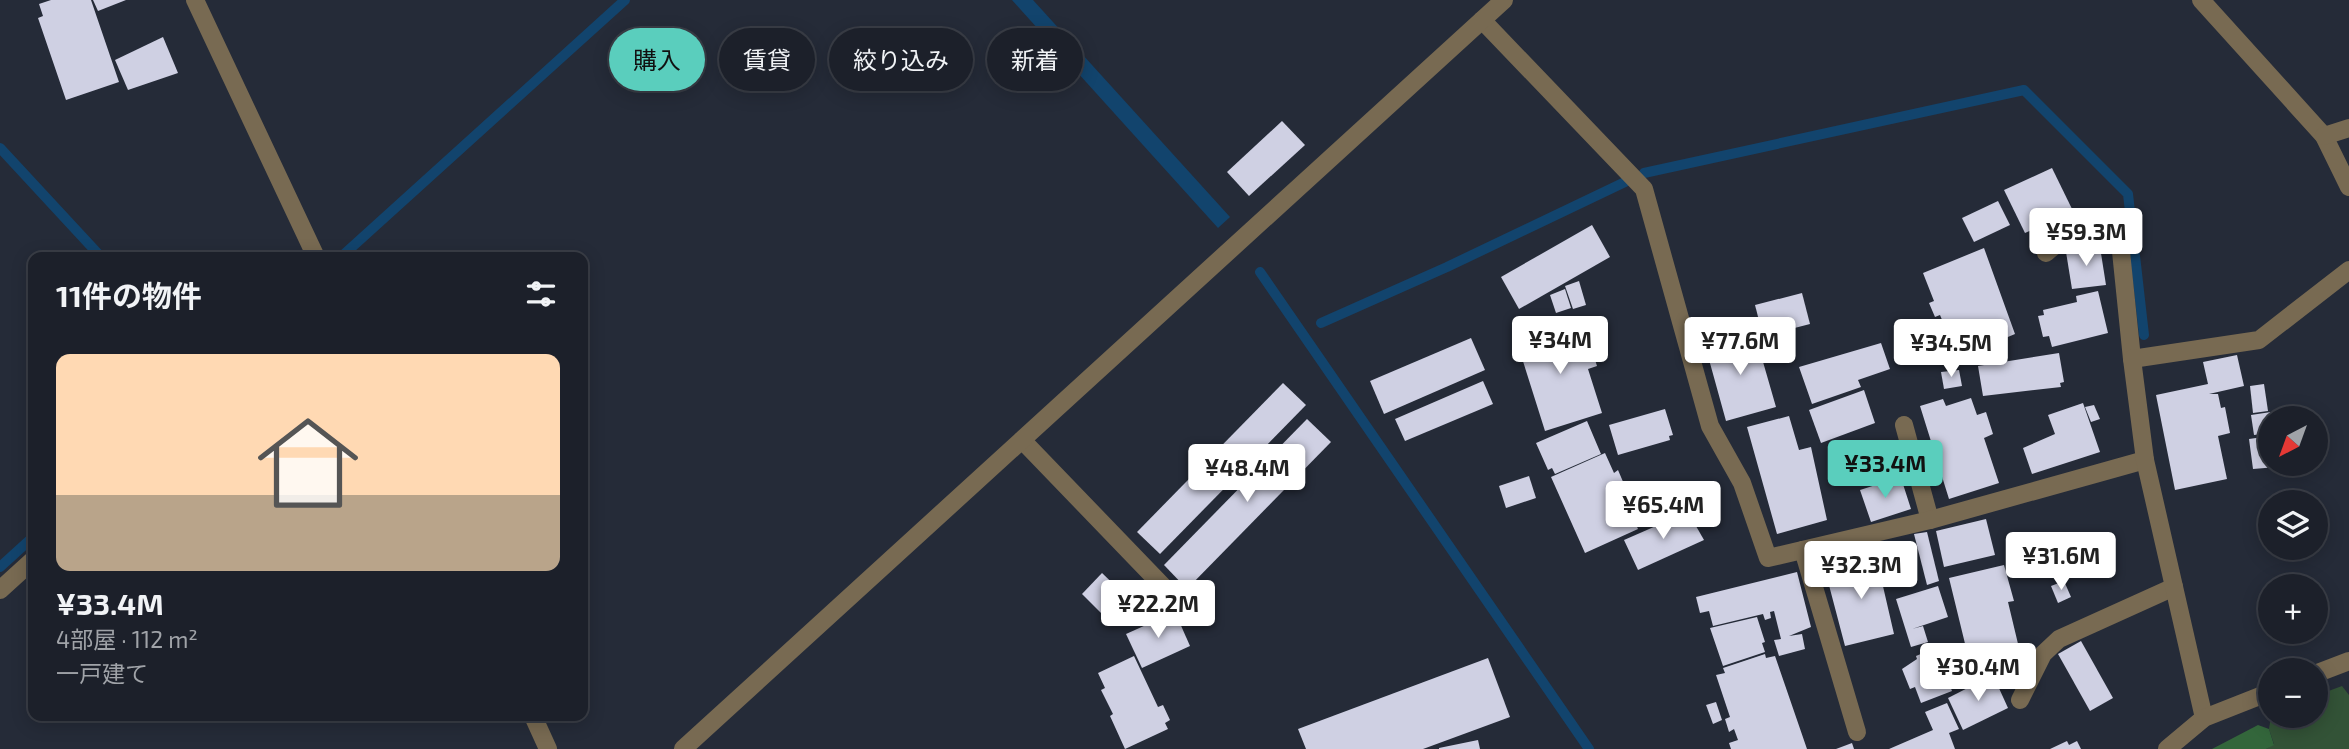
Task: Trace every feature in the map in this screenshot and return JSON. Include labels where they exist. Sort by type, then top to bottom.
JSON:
[{"type":"street","points":[[195,0],[314,252]]},
{"type":"street","points":[[683,749],[1504,0]]},
{"type":"street","points":[[2201,0],[2324,136],[2349,187]]},
{"type":"street","points":[[1482,20],[1644,189],[1710,426],[1742,483],[1768,558],[1930,520],[2145,460]]},
{"type":"street","points":[[2324,136],[2349,128]]},
{"type":"street","points":[[2046,253],[2067,234],[2097,228],[2119,232],[2145,460],[2204,718]]},
{"type":"street","points":[[2132,359],[2259,340],[2349,270]]},
{"type":"street","points":[[1904,425],[1930,520]]},
{"type":"street","points":[[1022,440],[1181,606]]},
{"type":"street","points":[[1803,550],[1857,732]]},
{"type":"street","points":[[0,590],[28,565]]},
{"type":"street","points":[[2020,700],[2043,654],[2059,639],[2174,587]]},
{"type":"street","points":[[2328,669],[2349,661]]},
{"type":"street","points":[[2167,749],[2204,718],[2258,697]]},
{"type":"street","points":[[535,721],[548,749]]},
{"type":"green space","points":[[2342,686],[2349,695],[2349,749],[2266,749],[2274,744],[2269,728],[2328,728],[2328,691]]},
{"type":"green space","points":[[2258,725],[2258,728],[2269,729],[2274,745],[2266,749],[2212,749]]},
{"type":"water","points":[[1012,0],[1033,0],[1058,28],[1037,28]]},
{"type":"water","points":[[1083,55],[1230,217],[1218,228],[1083,79]]},
{"type":"building","points":[[51,0],[91,0],[119,82],[66,100],[38,18],[43,16],[39,4]]},
{"type":"building","points":[[93,0],[126,0],[98,11]]},
{"type":"building","points":[[163,37],[178,73],[128,90],[115,60]]},
{"type":"building","points":[[1282,121],[1305,145],[1249,196],[1227,172]]},
{"type":"building","points":[[2052,168],[2073,211],[2025,233],[2004,190]]},
{"type":"building","points":[[1998,201],[2010,225],[1974,242],[1962,218]]},
{"type":"building","points":[[1592,225],[1610,257],[1519,309],[1501,277]]},
{"type":"building","points":[[2100,247],[2106,285],[2072,289],[2066,252]]},
{"type":"building","points":[[1984,248],[2015,334],[1958,358],[1940,315],[1935,317],[1929,303],[1934,301],[1923,273]]},
{"type":"building","points":[[1579,281],[1586,305],[1573,309],[1565,286]]},
{"type":"building","points":[[1565,289],[1571,308],[1556,313],[1550,295]]},
{"type":"building","points":[[2098,291],[2108,333],[2052,347],[2049,336],[2043,337],[2038,316],[2044,315],[2043,310],[2077,302],[2076,296]]},
{"type":"building","points":[[1802,293],[1810,324],[1763,336],[1755,305]]},
{"type":"building","points":[[1566,323],[1568,331],[1575,328],[1581,347],[1590,344],[1597,366],[1588,369],[1602,413],[1545,431],[1516,339]]},
{"type":"building","points":[[1747,333],[1752,350],[1759,348],[1776,407],[1726,421],[1705,345]]},
{"type":"building","points":[[1471,338],[1485,370],[1384,414],[1370,381]]},
{"type":"building","points":[[1881,343],[1890,369],[1858,380],[1861,387],[1812,404],[1799,367]]},
{"type":"building","points":[[2059,353],[2064,382],[2060,383],[2061,387],[1983,396],[1978,366]]},
{"type":"building","points":[[2237,355],[2244,386],[2209,394],[2218,394],[2221,408],[2225,407],[2230,433],[2218,436],[2227,479],[2175,490],[2156,395],[2208,384],[2203,362]]},
{"type":"building","points":[[1959,370],[1962,386],[1944,389],[1941,372]]},
{"type":"building","points":[[1483,381],[1493,404],[1405,441],[1395,419]]},
{"type":"building","points":[[1283,383],[1306,405],[1160,554],[1137,532]]},
{"type":"building","points":[[2264,384],[2267,406],[2258,406],[2258,412],[2253,413],[2250,386]]},
{"type":"building","points":[[1864,390],[1875,423],[1821,443],[1809,410]]},
{"type":"building","points":[[1971,398],[1977,415],[1986,412],[1993,434],[1984,438],[1999,483],[1949,499],[1920,406],[1943,399],[1946,406]]},
{"type":"building","points":[[2083,403],[2100,452],[2032,474],[2023,448],[2055,434],[2048,415]]},
{"type":"building","points":[[2094,405],[2100,419],[2091,422],[2085,407]]},
{"type":"building","points":[[1665,409],[1673,435],[1669,436],[1670,440],[1618,455],[1609,425]]},
{"type":"building","points":[[2258,414],[2258,434],[2254,435],[2251,415]]},
{"type":"building","points":[[1789,416],[1799,450],[1811,447],[1827,520],[1777,534],[1747,427]]},
{"type":"building","points":[[1307,419],[1331,442],[1187,589],[1164,565]]},
{"type":"building","points":[[1587,421],[1601,454],[1555,474],[1552,468],[1548,470],[1536,443]]},
{"type":"building","points":[[2258,438],[2258,469],[2253,469],[2249,439]]},
{"type":"building","points":[[1605,453],[1614,473],[1618,470],[1624,484],[1619,486],[1638,529],[1585,553],[1551,477]]},
{"type":"building","points":[[1529,476],[1536,498],[1506,508],[1499,486]]},
{"type":"building","points":[[1902,481],[1911,509],[1871,522],[1860,490],[1885,482],[1887,486]]},
{"type":"building","points":[[1688,512],[1704,540],[1638,570],[1624,540]]},
{"type":"building","points":[[1986,519],[1995,555],[1944,567],[1936,531]]},
{"type":"building","points":[[1927,532],[1939,581],[1927,585],[1914,534]]},
{"type":"building","points":[[1876,557],[1878,566],[1884,564],[1889,581],[1882,582],[1894,634],[1845,646],[1825,570]]},
{"type":"building","points":[[2004,565],[2014,601],[2008,602],[2019,648],[1969,660],[1949,578]]},
{"type":"building","points":[[1797,572],[1811,627],[1789,636],[1802,634],[1805,649],[1779,656],[1774,640],[1781,639],[1774,611],[1770,612],[1771,618],[1765,620],[1763,614],[1713,626],[1709,611],[1700,613],[1696,597]]},
{"type":"building","points":[[1102,573],[1130,600],[1109,621],[1082,594]]},
{"type":"building","points":[[2064,581],[2071,597],[2058,603],[2051,586]]},
{"type":"building","points":[[1938,586],[1948,617],[1912,629],[1923,626],[1928,642],[1911,647],[1896,599]]},
{"type":"building","points":[[1175,612],[1190,646],[1142,668],[1126,634]]},
{"type":"building","points":[[1757,617],[1765,642],[1762,643],[1765,652],[1723,666],[1710,628]]},
{"type":"building","points":[[2081,641],[2113,698],[2090,711],[2058,654]]},
{"type":"building","points":[[1935,648],[1952,691],[1921,703],[1915,687],[1910,689],[1902,669],[1917,659],[1916,656]]},
{"type":"building","points":[[1765,654],[1766,658],[1775,656],[1807,749],[1731,749],[1729,743],[1738,740],[1734,729],[1729,732],[1725,719],[1730,717],[1716,675],[1725,673],[1723,668]]},
{"type":"building","points":[[1134,656],[1158,707],[1163,705],[1170,720],[1165,723],[1168,729],[1125,749],[1110,716],[1113,714],[1101,690],[1105,688],[1098,673]]},
{"type":"building","points":[[1488,658],[1510,717],[1423,749],[1306,749],[1298,729]]},
{"type":"building","points":[[1993,675],[2008,708],[1963,730],[1948,698]]},
{"type":"building","points":[[1716,702],[1722,720],[1713,724],[1706,705]]},
{"type":"building","points":[[1947,703],[1959,729],[1949,733],[1955,749],[1889,749],[1933,730],[1925,712]]},
{"type":"building","points":[[1478,740],[1480,749],[1439,749],[1439,748]]},
{"type":"building","points":[[2067,741],[2069,745],[2077,741],[2081,749],[2050,749]]},
{"type":"building","points":[[1852,743],[1854,749],[1836,749]]},
{"type":"waterway","points":[[347,252],[625,0]]},
{"type":"waterway","points":[[1644,173],[2024,90],[2128,194],[2144,335]]},
{"type":"waterway","points":[[0,148],[96,252]]},
{"type":"waterway","points":[[1321,323],[1447,267],[1625,182]]},
{"type":"waterway","points":[[1260,272],[1589,749]]},
{"type":"waterway","points":[[0,567],[28,542]]}]
